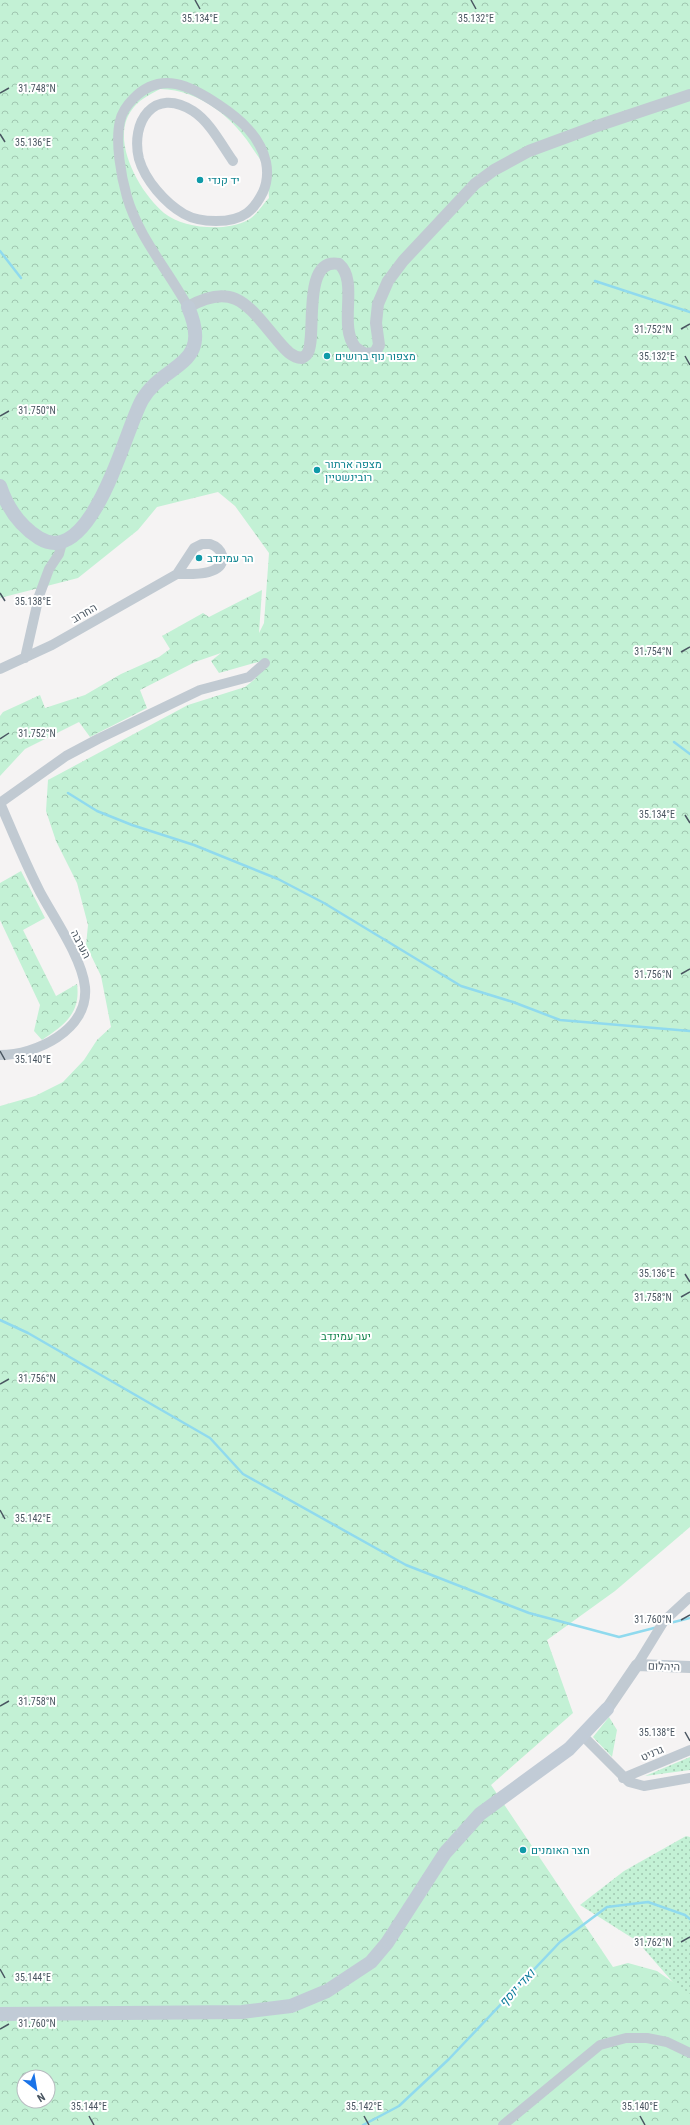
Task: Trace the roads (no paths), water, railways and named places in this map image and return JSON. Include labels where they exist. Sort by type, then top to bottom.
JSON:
[{"type":"main road","points":[[0,486],[4,498],[16,518],[31,533],[43,540],[62,543],[75,536],[93,514],[147,393],[162,378],[188,358],[193,345],[194,327],[188,307]]},
{"type":"main road","points":[[0,2014],[242,2012],[290,2006],[327,1991],[371,1962],[390,1938],[445,1852],[480,1814],[519,1784],[553,1762],[583,1736],[607,1709]]},
{"type":"street","points":[[233,161],[204,120],[192,110],[179,104],[169,103],[150,108],[143,116],[138,130],[136,140],[139,160],[146,174],[167,203],[185,215],[196,218],[216,220],[237,218],[247,213],[258,202],[265,184],[267,167],[260,144],[252,132],[228,111],[208,97],[172,82],[158,83],[140,92],[126,107],[120,121],[118,146],[127,196],[140,230],[188,307],[206,299],[224,296],[233,297],[254,312],[291,354],[302,358],[307,354],[311,344],[310,310],[315,285],[321,270],[329,264],[339,264],[347,275],[350,334],[354,347],[365,354],[374,353],[379,345],[376,324],[378,304],[388,281],[403,261],[475,184],[494,170],[529,151],[594,126],[690,95]]},
{"type":"street","points":[[25,658],[39,596],[62,543]]},
{"type":"street","name":"החרוב","points":[[0,669],[52,645],[177,574]]},
{"type":"street","name":"הערבה","points":[[0,1055],[32,1050],[64,1032],[78,1018],[85,994],[80,966],[39,890],[0,803],[66,756],[98,739],[200,690],[249,677],[265,663]]},
{"type":"street","points":[[607,1709],[637,1665],[664,1621],[690,1597]]},
{"type":"street","name":"היהלום","points":[[637,1665],[690,1667]]},
{"type":"street","points":[[583,1736],[623,1778],[629,1782],[644,1786],[690,1778]]},
{"type":"street","name":"גרניט","points":[[623,1778],[690,1750]]},
{"type":"street","points":[[503,2125],[600,2045],[626,2038],[647,2038],[667,2042],[690,2053]]},
{"type":"waterway","points":[[0,251],[21,278]]},
{"type":"waterway","points":[[595,281],[690,312]]},
{"type":"waterway","points":[[674,742],[690,754]]},
{"type":"waterway","points":[[68,793],[97,811],[132,825],[194,845],[278,879],[324,903],[461,986],[513,1002],[560,1020],[690,1031]]},
{"type":"waterway","points":[[0,1320],[28,1333],[210,1438],[243,1474],[406,1565],[529,1613],[619,1637],[658,1627]]},
{"type":"waterway","points":[[666,1624],[690,1618]]},
{"type":"waterway","name":"ואדי יוסף","points":[[363,2125],[399,2106],[449,2059],[560,1942],[607,1907],[648,1902],[685,1915],[690,1919]]},
{"type":"place","name":"יד קנדי","points":[[200,180]]},
{"type":"place","name":"מצפור נוף ברושים","points":[[327,356]]},
{"type":"place","name":"מצפה ארתור רובינשטיין","points":[[317,470]]},
{"type":"place","name":"הר עמינדב","points":[[199,558]]},
{"type":"place","name":"חצר האומנים","points":[[523,1850]]},
{"type":"park label","name":"יער עמינדב","points":[[346,1336]]}]
